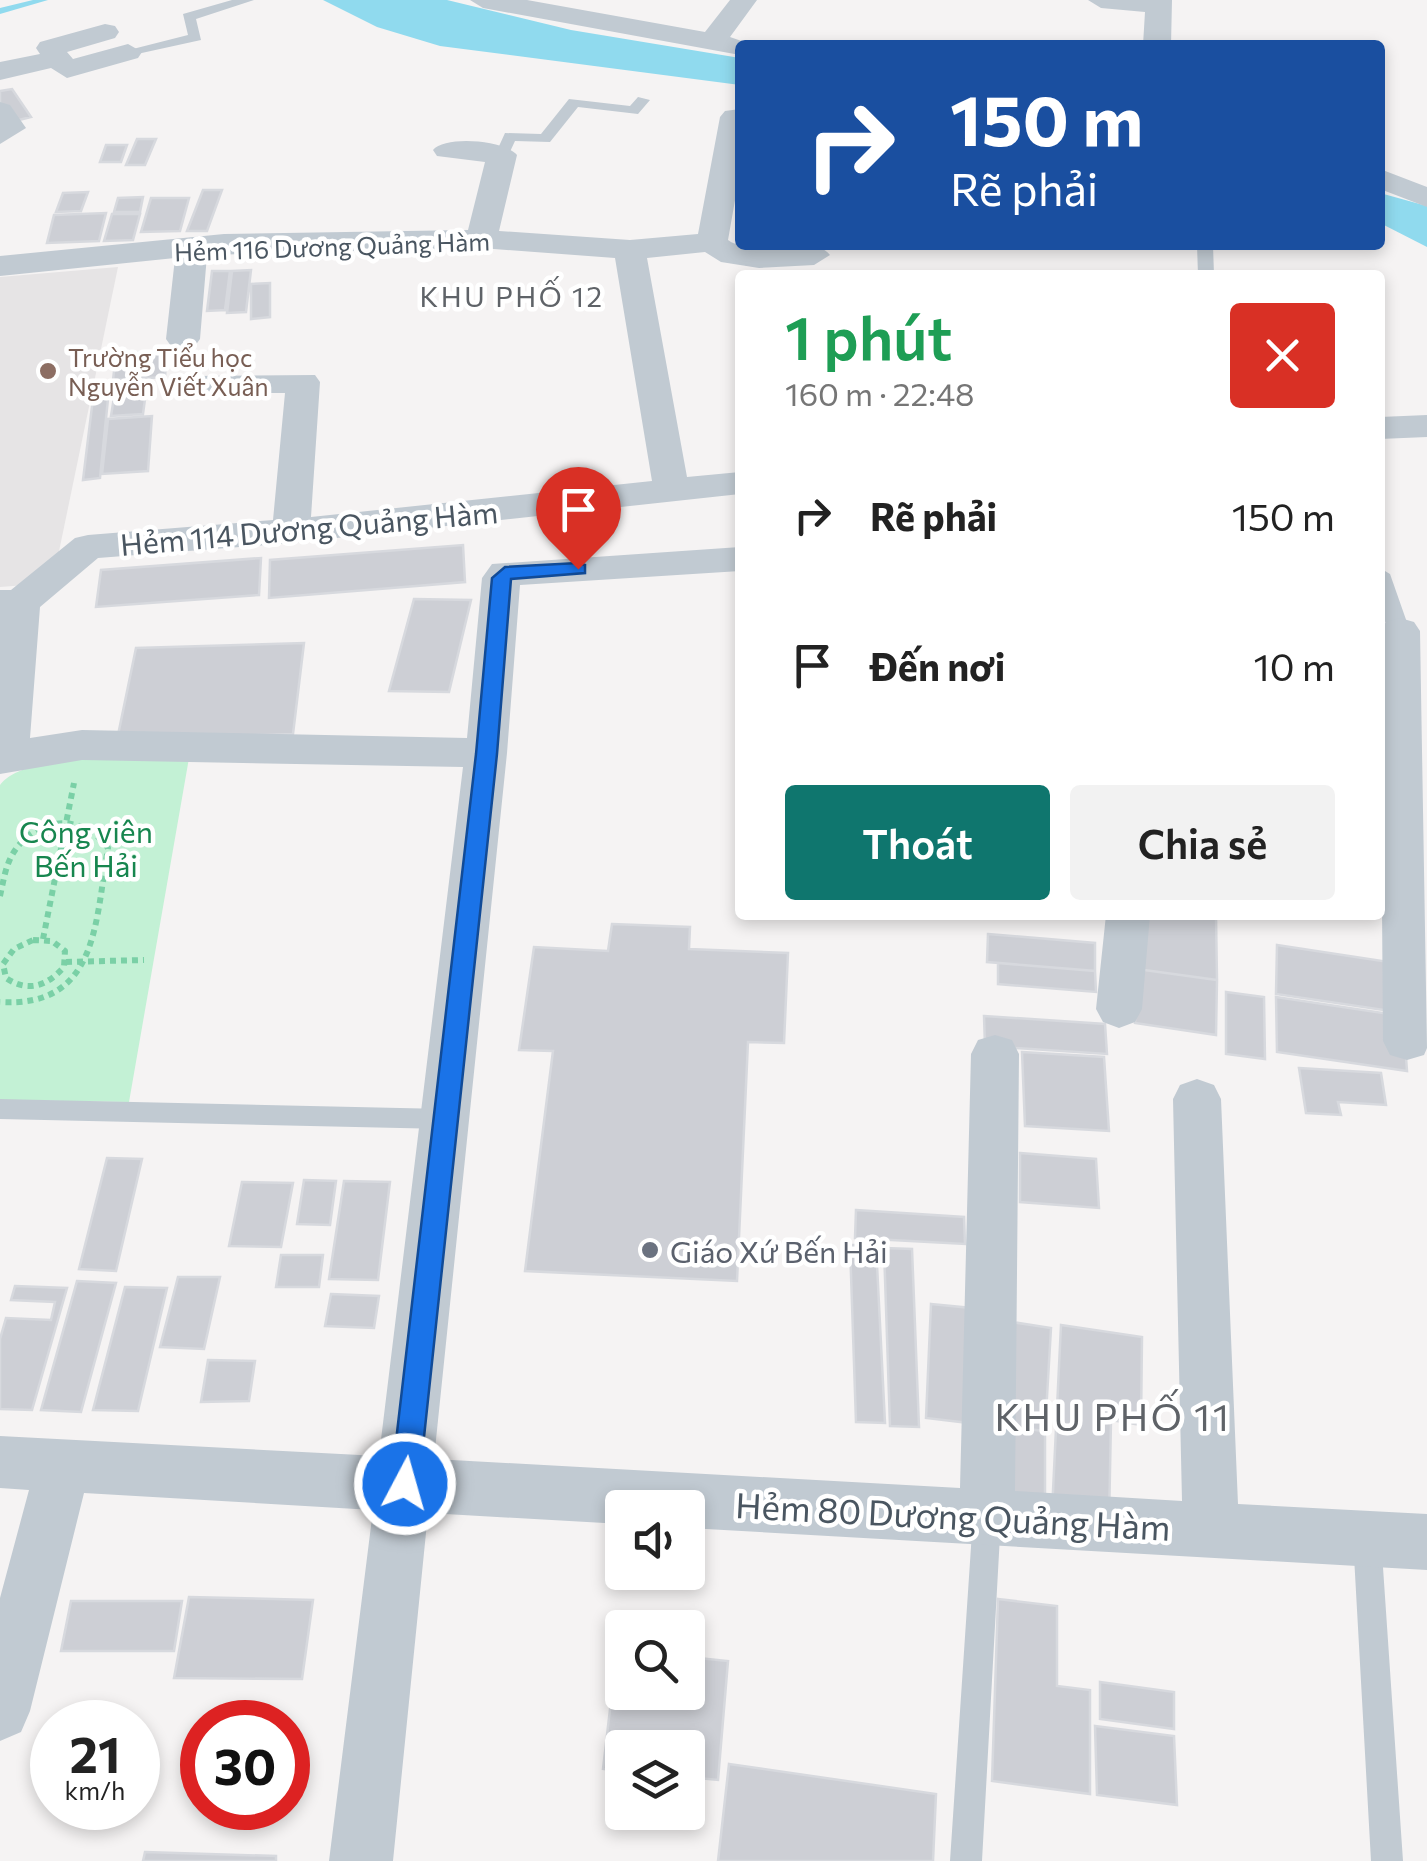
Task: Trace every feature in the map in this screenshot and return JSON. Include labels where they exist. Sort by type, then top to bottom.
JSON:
[{"type":"street","points":[[483,0],[726,44],[744,0]]},
{"type":"street","points":[[1101,0],[1159,2],[1157,40]]},
{"type":"street","points":[[105,32],[53,46],[56,59],[72,70],[128,52]]},
{"type":"street","points":[[0,72],[56,59]]},
{"type":"street","points":[[0,111],[11,128],[0,135]]},
{"type":"street","points":[[735,117],[712,242],[722,254],[738,258],[814,254]]},
{"type":"street","points":[[448,150],[502,155],[481,238]]},
{"type":"street","points":[[1385,180],[1427,198]]},
{"type":"street","name":"Hẻm 116 Dương Quảng Hàm","points":[[0,266],[192,248],[481,238],[630,250],[712,242]]},
{"type":"street","points":[[183,339],[192,248]]},
{"type":"street","points":[[630,250],[672,493]]},
{"type":"street","points":[[190,386],[303,382],[291,531]]},
{"type":"street","points":[[1385,428],[1427,426]]},
{"type":"street","name":"Hẻm 114 Dương Quảng Hàm","points":[[9,604],[88,547],[291,531],[735,484]]},
{"type":"street","points":[[361,1861],[505,573],[735,560]]},
{"type":"street","points":[[1,758],[10,737],[9,604]]},
{"type":"street","points":[[1402,632],[1416,870],[1407,1041]]},
{"type":"street","points":[[1,758],[82,744],[486,754]]},
{"type":"street","points":[[1119,1009],[1128,920]]},
{"type":"street","points":[[986,1517],[995,1054]]},
{"type":"street","points":[[1197,1099],[1211,1530]]},
{"type":"street","name":"Hẻm 80 Dương Quảng Hàm","points":[[0,1462],[1427,1542]]},
{"type":"street","points":[[0,1710],[64,1465]]},
{"type":"lane","points":[[128,52],[196,37],[188,17],[248,0]]},
{"type":"lane","points":[[502,155],[510,136],[545,139],[574,102],[633,111],[643,100]]},
{"type":"lane","points":[[1385,587],[1402,632]]},
{"type":"lane","points":[[0,1109],[446,1119]]},
{"type":"lane","points":[[966,1861],[986,1517]]},
{"type":"lane","points":[[1366,1538],[1388,1861]]},
{"type":"path","points":[[43,939],[82,744]]},
{"type":"path","points":[[0,896],[10,857],[22,840],[46,826],[66,822],[87,824],[100,833],[108,848],[85,962],[69,987],[48,1002],[25,1006],[0,1002]]},
{"type":"path","points":[[66,962],[60,945],[43,939],[23,943],[2,964],[11,983],[29,988],[50,981],[66,962],[144,960]]},
{"type":"path","points":[[25,1006],[29,988]]},
{"type":"shaded area","name":"Trường Tiểu học Nguyễn Viết Xuân","points":[[118,267],[57,561],[26,585],[0,587],[0,277]]},
{"type":"green space","name":"Công viên Bến Hải","points":[[189,758],[129,1102],[0,1100],[0,785],[34,766],[60,762]]},
{"type":"water","points":[[323,0],[447,0],[571,30],[735,57],[735,84],[440,46],[377,27]]},
{"type":"water","points":[[1385,194],[1427,206],[1427,247],[1385,226]]},
{"type":"building","points":[[12,89],[31,117],[11,122],[0,106],[0,91]]},
{"type":"building","points":[[137,139],[156,139],[145,165],[126,165]]},
{"type":"building","points":[[106,145],[127,145],[121,162],[100,162]]},
{"type":"building","points":[[203,190],[222,190],[207,231],[187,231]]},
{"type":"building","points":[[88,192],[81,211],[56,212],[63,193]]},
{"type":"building","points":[[143,197],[140,212],[114,212],[118,198]]},
{"type":"building","points":[[151,198],[189,198],[180,231],[141,232]]},
{"type":"building","points":[[106,213],[99,241],[47,243],[54,215]]},
{"type":"building","points":[[112,214],[140,214],[133,240],[104,241]]},
{"type":"building","points":[[251,270],[246,312],[227,313],[232,271]]},
{"type":"building","points":[[212,271],[230,271],[225,310],[207,311]]},
{"type":"building","points":[[270,283],[270,317],[251,319],[251,284]]},
{"type":"building","points":[[167,350],[165,377],[113,380],[116,354]]},
{"type":"building","points":[[147,384],[143,414],[111,416],[116,385]]},
{"type":"building","points":[[109,389],[100,478],[83,480],[94,390]]},
{"type":"building","points":[[152,416],[148,471],[102,474],[108,419]]},
{"type":"building","points":[[463,545],[465,582],[269,598],[270,560]]},
{"type":"building","points":[[261,558],[259,595],[96,607],[101,570]]},
{"type":"building","points":[[414,599],[471,600],[449,692],[389,691]]},
{"type":"building","points":[[304,643],[293,734],[117,740],[136,648]]},
{"type":"building","points":[[1148,920],[1216,920],[1217,980],[1137,969]]},
{"type":"building","points":[[612,924],[690,927],[689,949],[788,953],[784,1043],[748,1042],[737,1281],[525,1271],[553,1051],[519,1050],[534,947],[608,951]]},
{"type":"building","points":[[988,934],[1095,943],[1095,971],[987,962]]},
{"type":"building","points":[[1277,945],[1402,964],[1404,1013],[1276,994]]},
{"type":"building","points":[[998,963],[1095,971],[1096,992],[998,984]]},
{"type":"building","points":[[1137,969],[1217,980],[1216,1035],[1135,1023]]},
{"type":"building","points":[[1226,992],[1264,997],[1265,1059],[1226,1054]]},
{"type":"building","points":[[1276,997],[1403,1016],[1407,1071],[1277,1052]]},
{"type":"building","points":[[984,1016],[1105,1024],[1107,1054],[985,1046]]},
{"type":"building","points":[[1022,1052],[1104,1057],[1109,1131],[1025,1126]]},
{"type":"building","points":[[1299,1068],[1381,1073],[1386,1105],[1338,1102],[1341,1115],[1306,1113]]},
{"type":"building","points":[[1020,1153],[1096,1159],[1099,1208],[1020,1202]]},
{"type":"building","points":[[107,1158],[142,1159],[116,1271],[79,1269]]},
{"type":"building","points":[[304,1180],[336,1181],[330,1225],[297,1224]]},
{"type":"building","points":[[344,1181],[390,1182],[378,1280],[329,1279]]},
{"type":"building","points":[[242,1182],[293,1183],[281,1247],[229,1246]]},
{"type":"building","points":[[856,1210],[964,1217],[965,1244],[855,1238]]},
{"type":"building","points":[[850,1245],[876,1245],[885,1423],[856,1422]]},
{"type":"building","points":[[884,1248],[912,1249],[919,1427],[890,1426]]},
{"type":"building","points":[[281,1255],[323,1255],[319,1287],[276,1287]]},
{"type":"building","points":[[178,1277],[220,1277],[204,1349],[160,1347]]},
{"type":"building","points":[[77,1281],[116,1283],[81,1412],[41,1410]]},
{"type":"building","points":[[15,1286],[67,1288],[32,1410],[0,1409],[0,1339],[6,1318],[51,1320],[55,1302],[11,1300]]},
{"type":"building","points":[[125,1287],[167,1288],[138,1411],[93,1410]]},
{"type":"building","points":[[331,1294],[379,1296],[374,1328],[325,1326]]},
{"type":"building","points":[[931,1304],[971,1308],[969,1423],[926,1418]]},
{"type":"building","points":[[999,1320],[1051,1328],[1045,1431],[999,1426]]},
{"type":"building","points":[[1061,1325],[1142,1337],[1141,1425],[1111,1420],[1109,1521],[1052,1512]]},
{"type":"building","points":[[208,1360],[255,1361],[249,1401],[201,1402]]},
{"type":"building","points":[[999,1426],[1045,1431],[1045,1514],[997,1508]]},
{"type":"building","points":[[189,1597],[313,1600],[302,1679],[174,1678]]},
{"type":"building","points":[[998,1599],[1057,1606],[1057,1686],[1090,1690],[1090,1794],[992,1781]]},
{"type":"building","points":[[71,1601],[182,1601],[174,1651],[61,1651]]},
{"type":"building","points":[[705,1659],[728,1661],[718,1780],[705,1779],[705,1730],[608,1730],[610,1710],[705,1710]]},
{"type":"building","points":[[1100,1682],[1174,1692],[1174,1729],[1100,1719]]},
{"type":"building","points":[[1095,1726],[1174,1736],[1177,1805],[1097,1795]]},
{"type":"building","points":[[729,1764],[936,1794],[933,1861],[718,1861]]},
{"type":"building","points":[[145,1852],[276,1856],[276,1861],[143,1861]]},
{"type":"waterway","points":[[0,11],[44,0]]},
{"type":"place","name":"Trường Tiểu học Nguyễn Viết Xuân","points":[[48,371]]},
{"type":"place","name":"Giáo Xứ Bến Hải","points":[[650,1250]]},
{"type":"district","name":"KHU PHỐ 12","points":[[512,296]]},
{"type":"district","name":"KHU PHỐ 11","points":[[1113,1415]]},
{"type":"route","points":[[405,1484],[502,578],[505,573],[578,569]]}]
